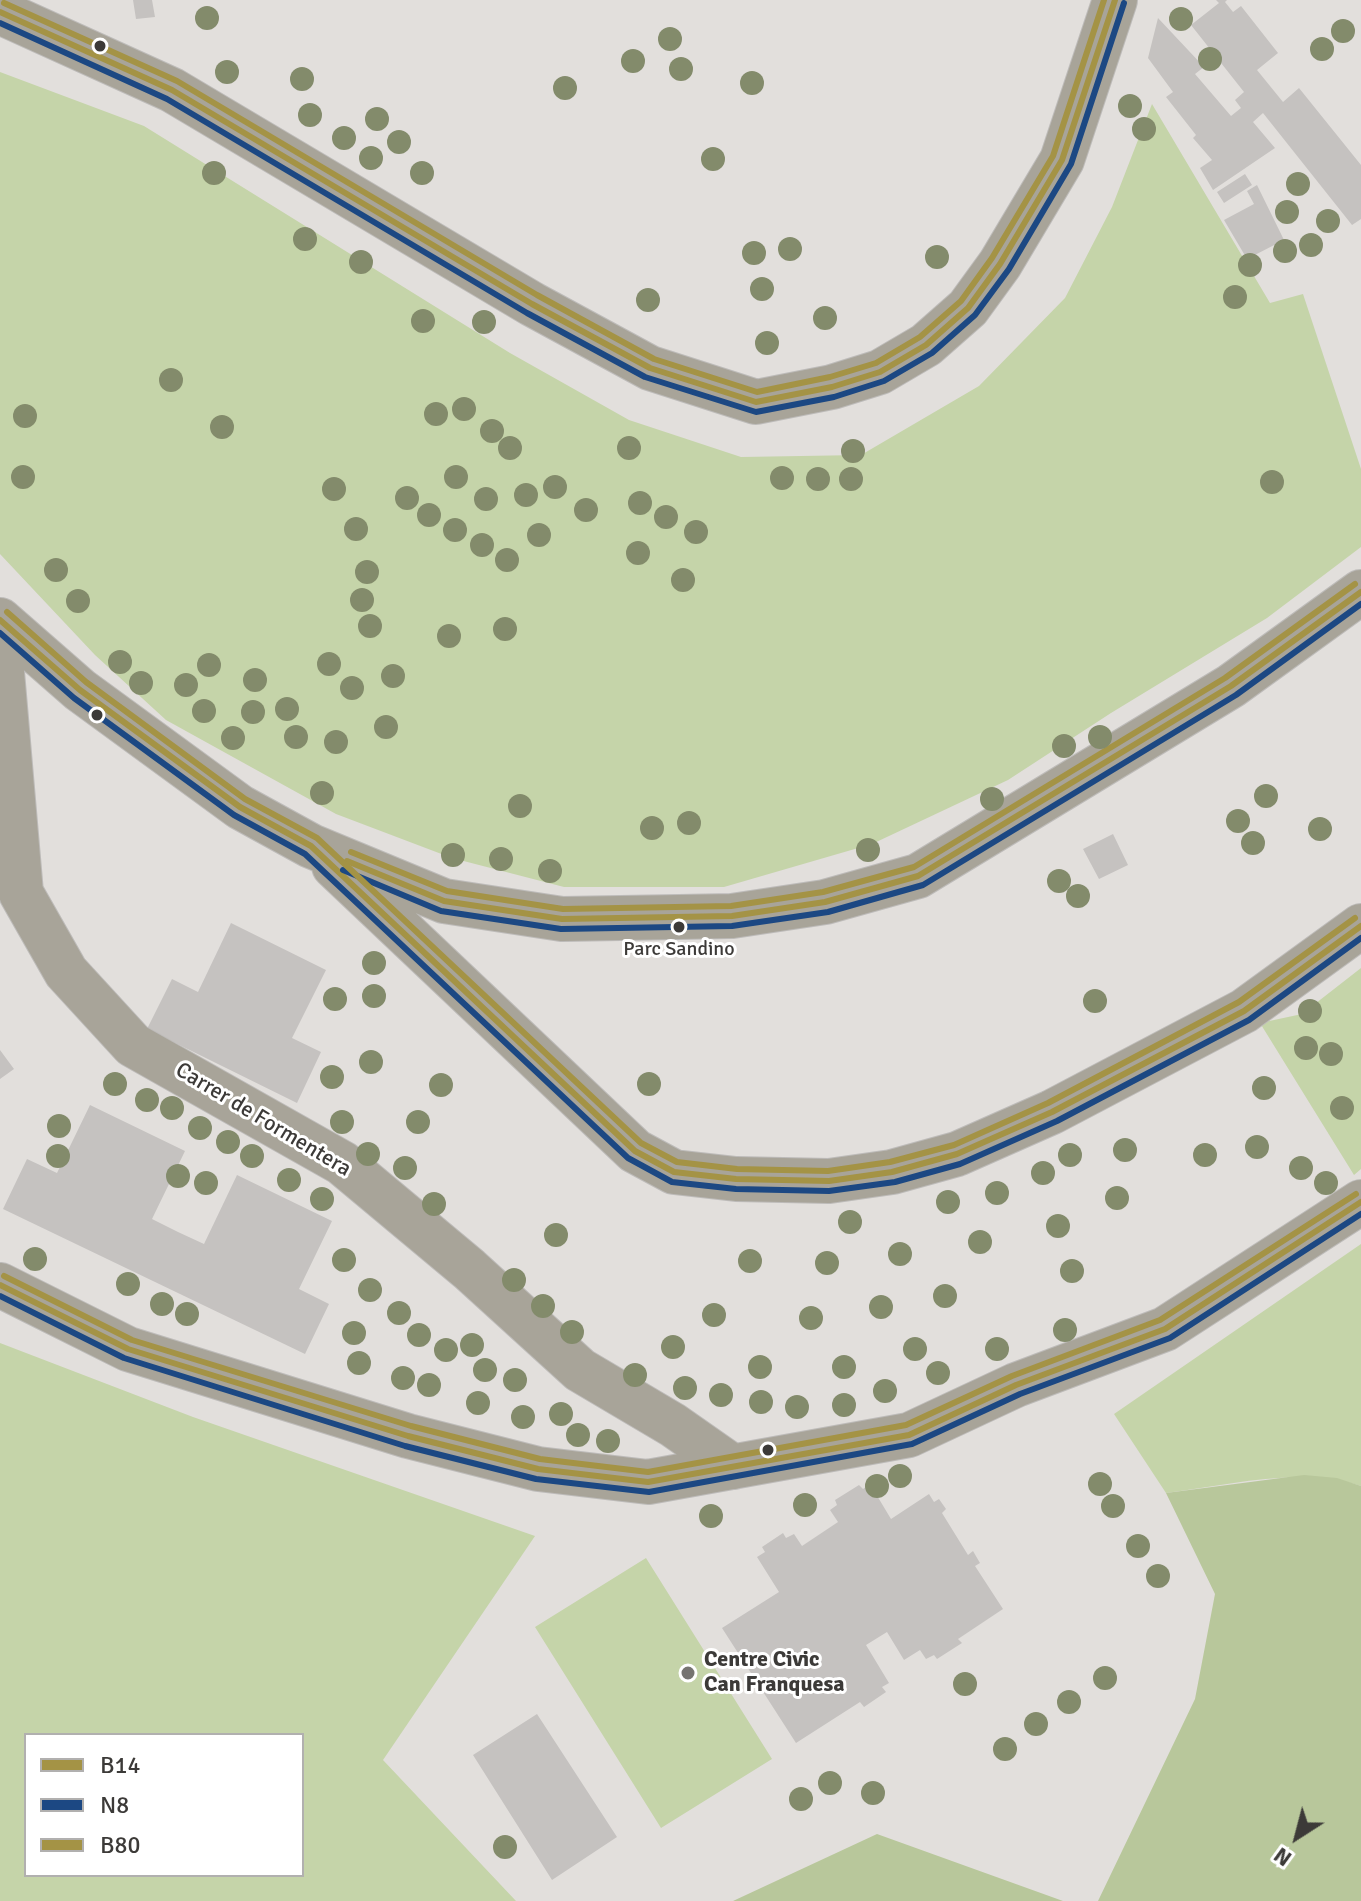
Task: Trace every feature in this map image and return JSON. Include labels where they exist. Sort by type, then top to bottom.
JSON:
[{"type":"street","points":[[0,12],[172,90],[532,304],[650,368],[756,402],[832,387],[880,372],[926,345],[968,308],[1000,264],[1062,160],[1115,0]]},
{"type":"street","points":[[0,620],[91,698],[227,798],[311,846],[444,901],[562,919],[732,916],[825,902],[918,876],[1231,686],[1361,592]]},
{"type":"street","name":"Carrer de Formentera","points":[[0,649],[21,893],[66,972],[133,1045],[342,1163],[469,1269],[580,1370],[673,1425],[733,1467]]},
{"type":"street","points":[[311,846],[635,1151],[674,1172],[736,1179],[829,1181],[892,1172],[957,1154],[1052,1112],[1244,1011],[1361,926]]},
{"type":"street","points":[[0,1285],[128,1349],[408,1436],[538,1469],[648,1482],[909,1435],[1016,1385],[1165,1329],[1361,1202]]},
{"type":"green space","name":"Parc Sandino","points":[[0,72],[144,126],[510,353],[629,420],[741,457],[861,455],[979,386],[1065,298],[1112,207],[1152,104],[1270,303],[1303,294],[1361,469],[1361,547],[1267,618],[1008,780],[872,844],[724,887],[564,887],[452,858],[336,814],[166,720],[95,655],[0,554]]},
{"type":"green space","points":[[1361,968],[1361,1169],[1354,1175],[1260,1023],[1302,1014]]},
{"type":"green space","points":[[1361,1244],[1361,1486],[1337,1480],[1289,1477],[1166,1493],[1114,1414]]},
{"type":"green space","points":[[0,1343],[193,1417],[535,1536],[383,1760],[516,1901],[0,1901]]},
{"type":"green space","points":[[1304,1475],[1337,1478],[1361,1486],[1361,1901],[1098,1901],[1195,1699],[1215,1594],[1166,1493]]},
{"type":"green space","points":[[646,1558],[772,1759],[661,1828],[535,1627]]},
{"type":"green space","points":[[877,1834],[1063,1901],[733,1901]]},
{"type":"building","points":[[133,0],[152,0],[155,17],[136,19]]},
{"type":"building","points":[[1216,0],[1227,0],[1225,2],[1233,12],[1241,6],[1278,53],[1257,70],[1283,102],[1299,88],[1361,165],[1361,219],[1352,225],[1263,113],[1253,122],[1275,148],[1213,190],[1200,168],[1212,160],[1166,97],[1173,92],[1148,58],[1158,18],[1204,67],[1195,74],[1231,116],[1241,108],[1235,100],[1244,92],[1191,25],[1219,3]]},
{"type":"building","points":[[1245,174],[1252,185],[1224,203],[1217,192]]},
{"type":"building","points":[[1257,185],[1284,240],[1247,259],[1224,220],[1254,204],[1247,191]]},
{"type":"building","points":[[1113,834],[1128,865],[1099,879],[1083,849]]},
{"type":"building","points":[[231,923],[326,970],[292,1038],[321,1052],[297,1103],[147,1029],[172,979],[198,992]]},
{"type":"building","points":[[0,1050],[14,1069],[0,1079]]},
{"type":"building","points":[[90,1105],[185,1151],[152,1219],[178,1232],[204,1244],[237,1175],[332,1221],[299,1289],[329,1304],[305,1354],[3,1209],[27,1159],[57,1173]]},
{"type":"building","points":[[870,1484],[891,1519],[929,1494],[934,1502],[939,1499],[946,1509],[942,1513],[968,1555],[973,1551],[980,1563],[975,1566],[1003,1609],[958,1639],[962,1643],[937,1659],[934,1655],[926,1659],[920,1650],[904,1660],[887,1632],[866,1645],[889,1683],[882,1687],[886,1692],[864,1707],[860,1702],[796,1743],[722,1628],[779,1592],[757,1557],[765,1552],[762,1547],[783,1533],[786,1538],[794,1534],[802,1546],[838,1522],[830,1510],[837,1505],[835,1500],[859,1485],[863,1489]]},
{"type":"building","points":[[537,1714],[617,1837],[552,1880],[473,1755]]},
{"type":"transit line","name":"B80","points":[[4,3],[177,81],[537,295],[654,359],[757,392],[830,377],[876,363],[920,337],[961,301],[992,258],[1053,156],[1104,0]]},
{"type":"transit line","name":"B14","points":[[0,12],[172,90],[532,304],[650,368],[756,402],[832,387],[880,372],[926,345],[968,308],[1000,264],[1062,160],[1115,0]]},
{"type":"transit line","name":"N8","points":[[0,23],[167,99],[527,313],[645,377],[756,412],[834,397],[884,381],[932,353],[975,315],[1009,269],[1071,164],[1124,3]]},
{"type":"transit line","name":"B80","points":[[351,852],[447,891],[563,909],[731,906],[823,892],[914,867],[1225,678],[1355,584]]},
{"type":"transit line","name":"B14","points":[[347,861],[444,901],[562,919],[732,916],[825,902],[918,876],[1231,686],[1361,592]]},
{"type":"transit line","name":"N8","points":[[343,870],[441,911],[561,929],[732,926],[828,912],[923,885],[1236,695],[1361,604]]},
{"type":"transit line","name":"B80","points":[[7,612],[86,682],[245,799],[317,838],[641,1143],[677,1162],[737,1169],[828,1171],[890,1162],[954,1145],[1048,1103],[1239,1002],[1355,918]]},
{"type":"transit line","name":"B14","points":[[0,620],[80,690],[240,807],[311,846],[635,1151],[674,1172],[736,1179],[829,1181],[892,1172],[957,1154],[1052,1112],[1244,1011],[1361,926]]},
{"type":"transit line","name":"N8","points":[[0,633],[74,698],[234,815],[305,854],[628,1158],[672,1182],[736,1189],[829,1191],[895,1182],[960,1164],[1057,1121],[1249,1020],[1361,938]]},
{"type":"transit line","name":"B80","points":[[4,1276],[132,1340],[411,1426],[540,1459],[648,1472],[906,1425],[1012,1376],[1160,1320],[1356,1194]]},
{"type":"transit line","name":"B14","points":[[0,1285],[128,1349],[408,1436],[538,1469],[648,1482],[909,1435],[1016,1385],[1165,1329],[1361,1202]]},
{"type":"transit line","name":"N8","points":[[0,1296],[124,1358],[405,1446],[536,1479],[649,1492],[912,1444],[1020,1394],[1170,1338],[1361,1214]]},
{"type":"place","name":"Parc Sandino","points":[[679,927]]},
{"type":"place","name":"Centre Civic Can Franquesa","points":[[688,1673]]}]
